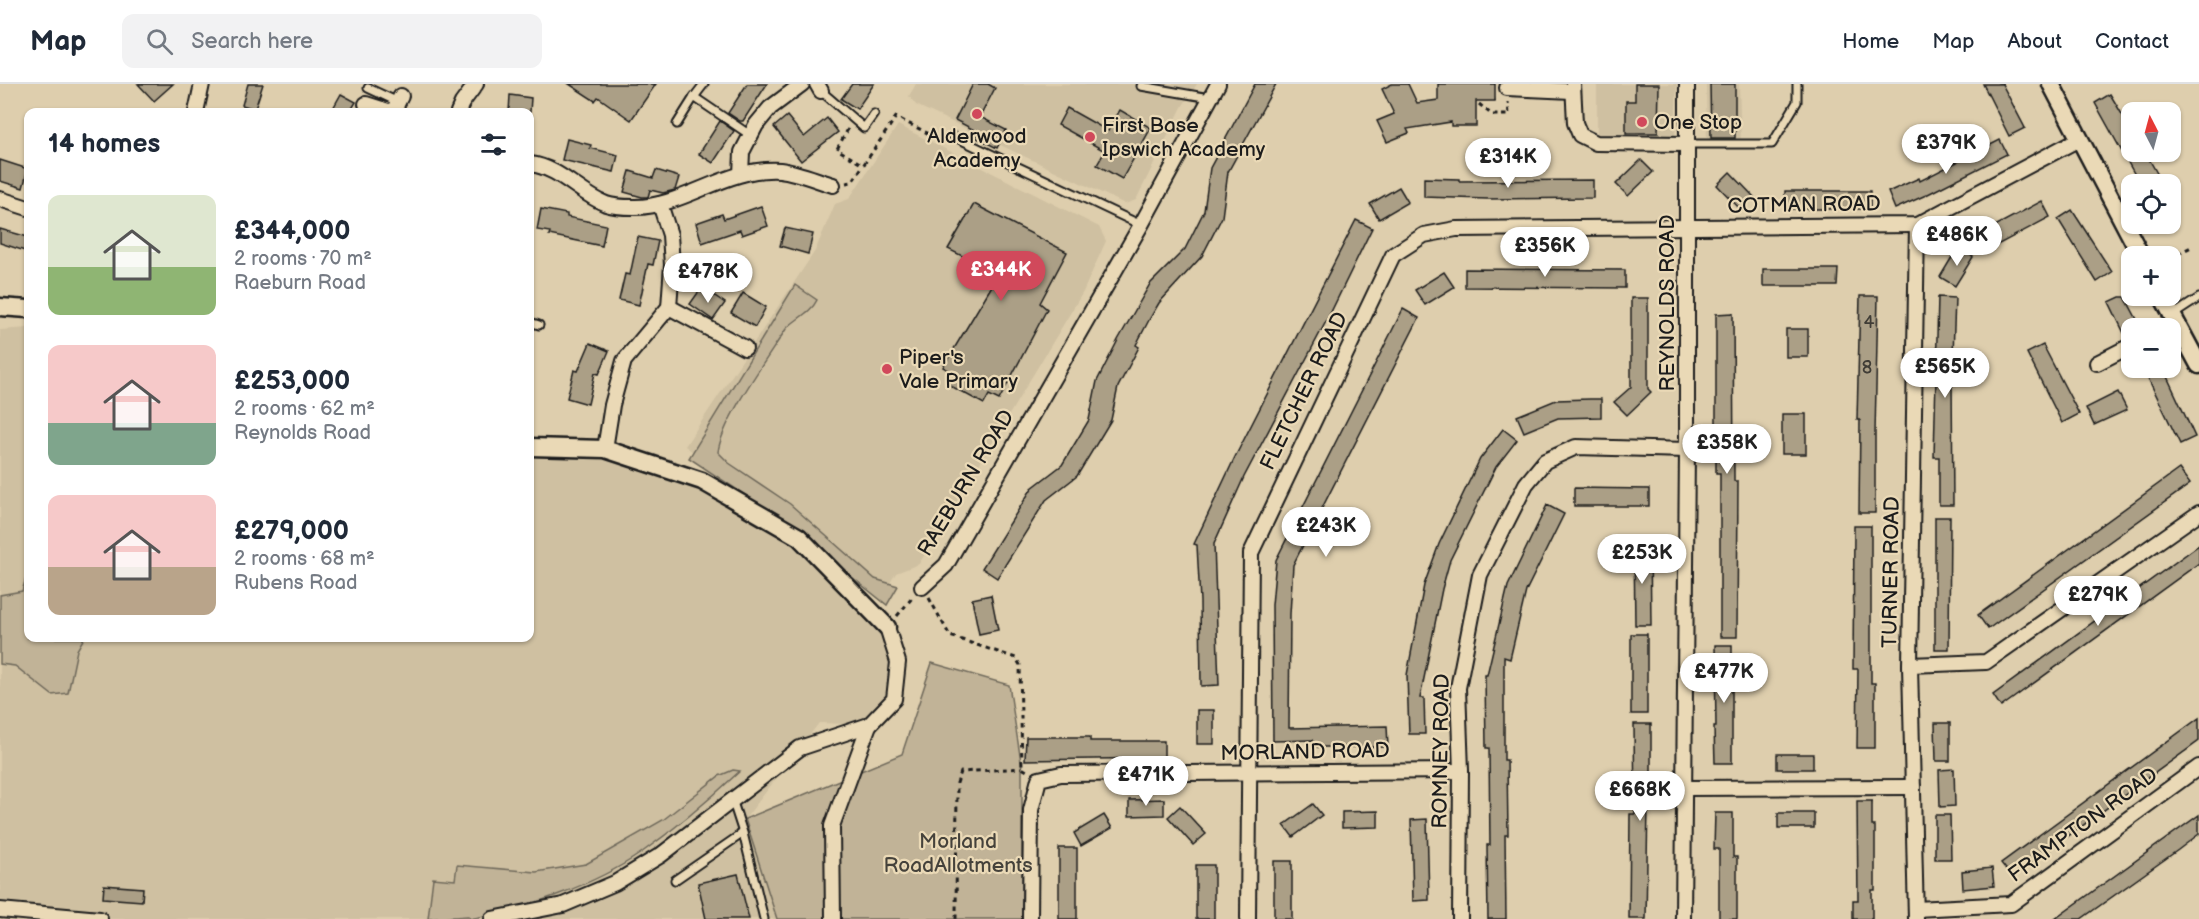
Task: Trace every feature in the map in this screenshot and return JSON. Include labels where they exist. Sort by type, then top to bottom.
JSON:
[{"type":"street","points":[[196,108],[202,84]]},
{"type":"street","points":[[461,108],[476,84]]},
{"type":"street","points":[[741,174],[742,152],[756,125],[770,108],[802,84]]},
{"type":"street","name":"RAEBURN ROAD","points":[[922,587],[946,565],[1141,225],[1218,84]]},
{"type":"street","name":"REYNOLDS ROAD","points":[[1683,919],[1687,84]]},
{"type":"street","points":[[2051,84],[2136,246]]},
{"type":"street","points":[[1507,88],[1573,87],[1575,123],[1581,135],[1596,143],[1687,144]]},
{"type":"street","points":[[366,104],[396,106]]},
{"type":"street","name":"COTMAN ROAD","points":[[1688,228],[1917,225],[2079,139]]},
{"type":"street","points":[[534,164],[560,176],[607,205],[635,207],[660,204],[741,174],[780,170],[833,185]]},
{"type":"street","points":[[0,199],[24,207]]},
{"type":"street","points":[[604,450],[612,405],[624,361],[669,307],[672,265],[670,235],[660,204]]},
{"type":"street","name":"TURNER ROAD","points":[[1916,914],[1910,664],[1917,225]]},
{"type":"street","name":"FLETCHER ROAD","points":[[1248,919],[1251,553],[1393,255],[1424,235],[1456,229],[1688,228]]},
{"type":"street","points":[[0,307],[24,309]]},
{"type":"street","points":[[669,307],[746,348]]},
{"type":"street","points":[[2181,337],[2199,365]]},
{"type":"street","points":[[2097,363],[2121,351]]},
{"type":"street","points":[[534,447],[604,450],[702,481],[799,537],[888,627],[898,662],[894,699],[869,724],[832,826],[833,919]]},
{"type":"street","name":"ROMNEY ROAD","points":[[1460,919],[1461,771],[1458,688],[1480,575],[1526,484],[1545,461],[1576,447],[1687,450]]},
{"type":"street","points":[[1910,664],[1986,662],[2199,513]]},
{"type":"street","points":[[492,919],[563,905],[615,883],[661,855],[800,748],[869,724]]},
{"type":"street","name":"FRAMPTON ROAD","points":[[1916,914],[2011,904],[2199,767]]},
{"type":"street","name":"MORLAND ROAD","points":[[1039,779],[1060,774],[1461,771]]},
{"type":"street","points":[[1030,919],[1031,810],[1039,779]]},
{"type":"street","points":[[1684,788],[1913,787]]},
{"type":"street","points":[[0,910],[100,919]]},
{"type":"lane","points":[[677,124],[704,84]]},
{"type":"lane","points":[[1687,144],[1772,144],[1797,102],[1797,84]]},
{"type":"lane","points":[[1141,86],[1210,98]]},
{"type":"lane","points":[[368,88],[396,106]]},
{"type":"lane","points":[[819,88],[864,128],[874,114]]},
{"type":"lane","points":[[694,97],[751,136]]},
{"type":"lane","points":[[953,136],[1141,225]]},
{"type":"lane","points":[[2176,318],[2199,298]]},
{"type":"lane","points":[[534,324],[538,325]]},
{"type":"lane","points":[[732,799],[743,833],[764,919]]},
{"type":"lane","points":[[675,880],[743,833]]},
{"type":"path","points":[[1479,104],[1492,114],[1509,115],[1507,88]]},
{"type":"path","points":[[833,185],[852,182],[896,117],[946,143],[953,136]]},
{"type":"path","points":[[2181,252],[2191,247]]},
{"type":"path","points":[[888,627],[922,587],[950,636],[1016,658],[1020,665],[1022,768]]},
{"type":"path","points":[[956,919],[957,783],[961,772],[1022,768],[1039,779]]},
{"type":"shaded area","name":"First Base Ipswich Academy","points":[[916,84],[1197,84],[1182,107],[1136,200],[1125,204],[916,105],[909,96]]},
{"type":"shaded area","points":[[1597,84],[1677,84],[1675,136],[1597,135]]},
{"type":"shaded area","points":[[1706,84],[1739,84],[1741,144],[1707,144]]},
{"type":"shaded area","name":"Piper's Vale Primary","points":[[898,125],[1099,227],[1106,241],[1083,292],[919,564],[896,573],[882,596],[685,446],[815,251],[835,204],[849,199]]},
{"type":"shaded area","points":[[24,328],[24,642],[534,642],[534,447],[605,449],[702,481],[799,537],[887,627],[898,662],[894,699],[869,725],[819,723],[745,819],[777,919],[0,919],[0,330]]},
{"type":"green space","points":[[795,285],[817,300],[811,309],[786,329],[757,373],[736,407],[721,439],[718,452],[729,463],[790,504],[875,579],[898,586],[887,605],[768,510],[689,458]]},
{"type":"green space","points":[[24,585],[24,642],[82,642],[77,650],[68,693],[52,695],[15,666],[0,664],[0,595],[22,591]]},
{"type":"green space","name":"Morland RoadAllotments","points":[[932,663],[1009,685],[1022,768],[1022,919],[777,919],[745,819],[902,754]]},
{"type":"green space","points":[[733,770],[740,771],[680,824],[623,865],[603,875],[559,894],[491,915],[470,919],[468,916],[428,919],[433,878],[455,880],[457,865],[536,872],[586,864],[663,820],[719,776]]},
{"type":"building","points":[[138,84],[173,84],[154,101]]},
{"type":"building","points":[[248,84],[263,84],[255,108],[242,105]]},
{"type":"building","points":[[569,84],[656,84],[631,120],[598,97],[595,101]]},
{"type":"building","points":[[747,84],[767,84],[743,121],[740,121],[728,113]]},
{"type":"building","points":[[852,84],[874,84],[857,109],[841,99]]},
{"type":"building","points":[[973,84],[988,84],[995,88],[980,117],[1006,130],[997,148],[975,137],[978,132],[955,120]]},
{"type":"building","points":[[1255,84],[1276,84],[1228,172],[1222,217],[1202,256],[1159,303],[1149,320],[1136,345],[1139,347],[1118,387],[1111,420],[1077,476],[1046,500],[997,578],[982,568],[1032,488],[1062,465],[1089,420],[1097,381],[1118,340],[1150,284],[1185,249],[1204,211],[1210,168]]},
{"type":"building","points":[[1392,84],[1408,84],[1417,103],[1438,100],[1438,84],[1495,84],[1495,101],[1476,101],[1476,126],[1451,126],[1451,122],[1407,129],[1409,133],[1387,142],[1377,121],[1394,114],[1382,89]]},
{"type":"building","name":"One Stop","points":[[1635,84],[1659,84],[1658,133],[1626,133],[1626,101],[1635,101]]},
{"type":"building","points":[[1710,84],[1735,84],[1735,138],[1711,138]]},
{"type":"building","points":[[1983,84],[2002,84],[2025,128],[2009,136]]},
{"type":"building","points":[[341,94],[356,102],[352,108],[333,108]]},
{"type":"building","points":[[2110,94],[2121,112],[2121,150],[2095,103]]},
{"type":"building","points":[[510,95],[531,98],[530,108],[509,108]]},
{"type":"building","points":[[1067,108],[1108,131],[1120,110],[1151,128],[1122,179],[1097,165],[1105,151],[1058,125]]},
{"type":"building","points":[[787,116],[804,137],[827,118],[838,132],[801,161],[774,127]]},
{"type":"building","points":[[720,121],[734,131],[713,163],[699,154]]},
{"type":"building","points":[[567,139],[618,155],[614,172],[562,160]]},
{"type":"building","points":[[2000,140],[2007,154],[1895,209],[1888,192],[1919,178],[1920,181]]},
{"type":"building","points":[[0,160],[24,168],[23,188],[0,181]]},
{"type":"building","points":[[1641,160],[1653,172],[1628,196],[1616,184]]},
{"type":"building","points":[[2128,162],[2151,162],[2157,174],[2134,174]]},
{"type":"building","points":[[656,170],[679,177],[675,190],[663,193],[650,190],[648,197],[624,192],[630,171],[653,178]]},
{"type":"building","points":[[1730,172],[1754,197],[1741,210],[1717,185]]},
{"type":"building","points":[[1424,178],[1459,179],[1459,181],[1593,180],[1593,198],[1424,197]]},
{"type":"building","points":[[1399,187],[1408,202],[1379,219],[1370,204]]},
{"type":"building","points":[[1785,191],[1870,191],[1870,209],[1785,209]]},
{"type":"building","points":[[2042,201],[2050,217],[1984,252],[1976,236]]},
{"type":"building","points":[[974,204],[1067,252],[1040,303],[1047,309],[999,400],[989,395],[984,404],[949,385],[955,374],[943,367],[999,274],[948,249]]},
{"type":"building","points":[[761,206],[768,226],[742,235],[740,230],[702,243],[696,223],[722,214],[724,219]]},
{"type":"building","points":[[541,209],[606,225],[602,246],[549,235],[550,232],[537,230]]},
{"type":"building","points":[[2072,210],[2112,272],[2097,282],[2058,219]]},
{"type":"building","points":[[1356,220],[1372,228],[1331,312],[1244,477],[1214,544],[1219,685],[1201,686],[1200,601],[1197,545],[1194,544],[1235,457]]},
{"type":"building","points":[[785,228],[813,234],[808,254],[780,246]]},
{"type":"building","points":[[0,229],[24,236],[24,251],[0,243]]},
{"type":"building","points":[[638,237],[658,241],[653,265],[648,264],[639,305],[619,300],[625,274],[630,275]]},
{"type":"building","points":[[1958,247],[1973,257],[1955,286],[1940,277]]},
{"type":"building","points":[[1465,269],[1625,270],[1625,288],[1465,287]]},
{"type":"building","points":[[1763,269],[1838,269],[1837,286],[1763,286]]},
{"type":"building","points":[[1444,272],[1454,287],[1425,305],[1415,290]]},
{"type":"building","points":[[702,287],[725,303],[713,320],[690,304]]},
{"type":"building","points":[[743,293],[766,307],[755,327],[731,313]]},
{"type":"building","points":[[1860,296],[1878,296],[1875,513],[1859,513],[1860,420],[1857,420]]},
{"type":"building","points":[[1938,297],[1955,298],[1952,383],[1953,505],[1939,505],[1939,457],[1934,457]]},
{"type":"building","points":[[2121,297],[2121,306],[2130,306],[2136,318],[2121,318],[2121,327],[2109,302]]},
{"type":"building","points":[[1631,298],[1648,298],[1648,389],[1651,392],[1627,415],[1614,402],[1631,387]]},
{"type":"building","points":[[1403,309],[1419,318],[1293,565],[1290,614],[1289,728],[1387,726],[1388,747],[1313,747],[1313,740],[1273,741],[1272,605],[1276,560]]},
{"type":"building","points":[[1733,313],[1734,481],[1738,481],[1737,637],[1720,637],[1720,473],[1716,473],[1716,314]]},
{"type":"building","points":[[1786,329],[1808,329],[1808,357],[1786,357]]},
{"type":"building","points":[[590,343],[609,351],[599,374],[595,373],[588,404],[567,398],[574,370],[578,371]]},
{"type":"building","points":[[2043,345],[2079,414],[2062,423],[2027,353]]},
{"type":"building","points":[[2148,378],[2168,378],[2195,437],[2180,444]]},
{"type":"building","points":[[2118,392],[2127,410],[2094,425],[2086,408]]},
{"type":"building","points":[[1601,399],[1601,417],[1558,418],[1524,432],[1517,416],[1556,400]]},
{"type":"building","points":[[1782,414],[1806,414],[1806,454],[1782,454]]},
{"type":"building","points":[[1503,429],[1517,440],[1496,467],[1450,560],[1420,698],[1424,698],[1425,734],[1409,734],[1407,675],[1424,585],[1439,544],[1480,459]]},
{"type":"building","points":[[2179,469],[2190,484],[1988,629],[1978,615]]},
{"type":"building","points":[[1574,488],[1649,489],[1649,506],[1574,506]]},
{"type":"building","points":[[1547,505],[1564,514],[1526,591],[1510,659],[1504,657],[1504,760],[1507,760],[1508,835],[1505,835],[1506,919],[1488,919],[1489,748],[1486,748],[1485,675],[1487,675],[1508,586]]},
{"type":"building","points":[[1935,517],[1950,517],[1949,649],[1935,649]]},
{"type":"building","points":[[1854,526],[1871,526],[1871,683],[1875,683],[1875,748],[1857,748],[1858,669],[1853,669]]},
{"type":"building","points":[[1634,545],[1650,545],[1651,625],[1635,625]]},
{"type":"building","points":[[2199,545],[2199,563],[2001,707],[1993,695]]},
{"type":"building","points":[[991,595],[998,630],[979,634],[972,599]]},
{"type":"building","points":[[1631,634],[1647,634],[1647,714],[1631,714]]},
{"type":"building","points":[[1715,645],[1732,645],[1732,763],[1715,763]]},
{"type":"building","points":[[1197,710],[1214,710],[1214,744],[1197,744]]},
{"type":"building","points":[[2199,718],[2199,741],[2012,877],[2001,863]]},
{"type":"building","points":[[1935,723],[1950,723],[1950,761],[1936,761]]},
{"type":"building","points":[[1634,724],[1651,724],[1651,804],[1648,804],[1646,919],[1629,919],[1630,814],[1635,814]]},
{"type":"building","points":[[1026,737],[1090,737],[1090,741],[1164,741],[1164,758],[1025,760]]},
{"type":"building","points":[[1777,754],[1813,754],[1813,769],[1777,769]]},
{"type":"building","points":[[1954,769],[1955,806],[1940,807],[1939,770]]},
{"type":"building","points":[[1164,799],[1164,815],[1129,816],[1129,800]]},
{"type":"building","points":[[1857,801],[1872,801],[1872,826],[1875,826],[1875,890],[1872,890],[1872,919],[1853,919],[1853,900],[1858,900]]},
{"type":"building","points":[[1313,804],[1322,815],[1293,837],[1284,825]]},
{"type":"building","points":[[1180,806],[1206,834],[1193,845],[1168,817]]},
{"type":"building","points":[[1378,811],[1378,827],[1342,828],[1342,812]]},
{"type":"building","points":[[1715,813],[1733,813],[1733,857],[1737,857],[1737,919],[1719,919],[1719,849],[1714,849]]},
{"type":"building","points":[[1778,813],[1814,813],[1814,828],[1778,828]]},
{"type":"building","points":[[1104,815],[1112,828],[1081,846],[1074,833]]},
{"type":"building","points":[[1935,815],[1950,815],[1951,859],[1935,859]]},
{"type":"building","points":[[2199,815],[2199,834],[2178,850],[2081,919],[2055,919]]},
{"type":"building","points":[[1427,819],[1429,900],[1413,901],[1411,820]]},
{"type":"building","points":[[1059,848],[1077,848],[1077,919],[1059,919]]},
{"type":"building","points":[[1274,861],[1292,861],[1292,919],[1274,919]]},
{"type":"building","points":[[1196,865],[1214,865],[1214,919],[1196,919]]},
{"type":"building","points":[[1992,868],[1994,886],[1963,889],[1962,871]]},
{"type":"building","points":[[738,874],[749,919],[706,919],[698,883]]},
{"type":"building","points":[[104,885],[143,888],[142,901],[103,898]]},
{"type":"place","name":"Alderwood Academy","points":[[977,114]]},
{"type":"place","name":"One Stop","points":[[1642,122]]},
{"type":"place","name":"First Base Ipswich Academy","points":[[1090,137]]},
{"type":"place","name":"Piper's Vale Primary","points":[[887,369]]}]
